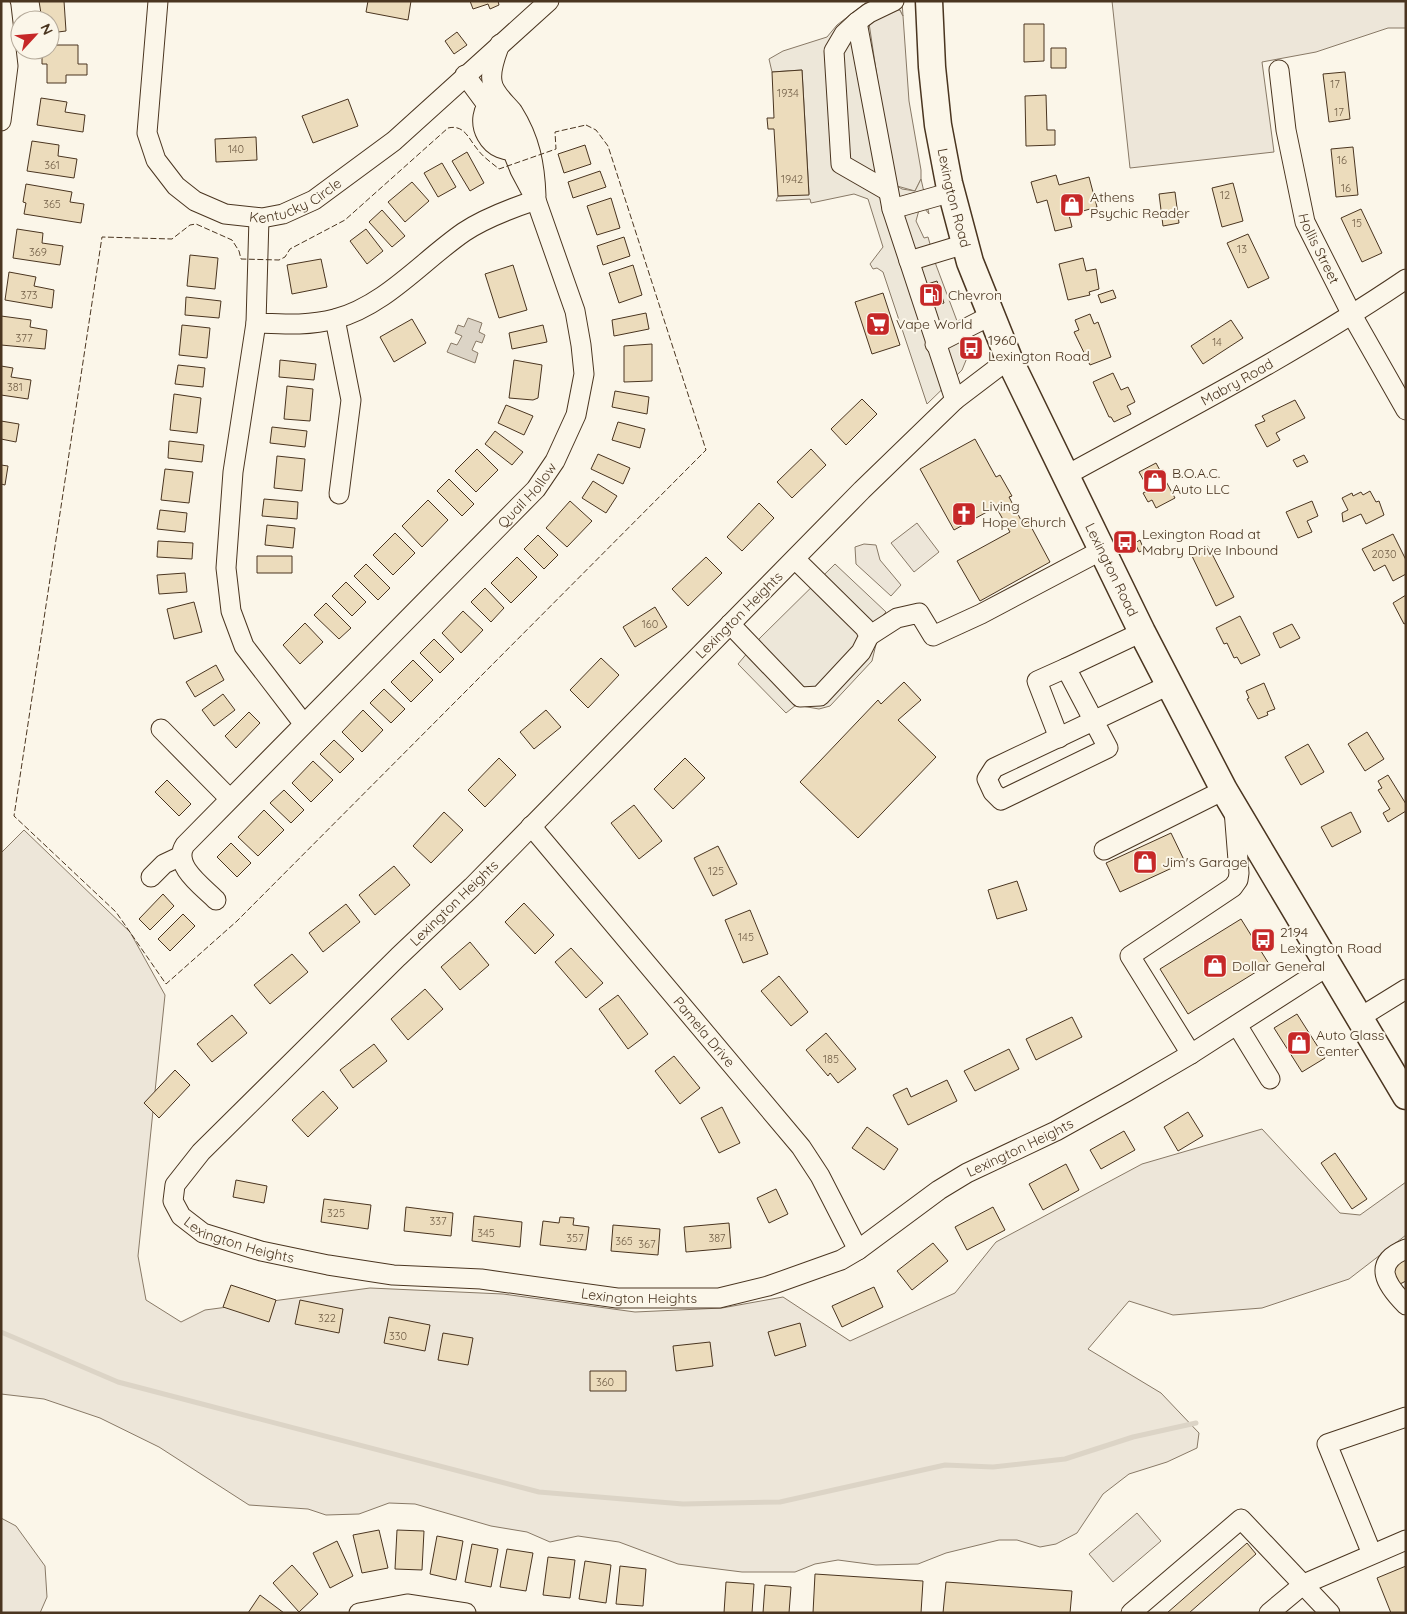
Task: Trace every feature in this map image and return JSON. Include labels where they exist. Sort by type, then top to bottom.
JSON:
[{"type":"highway","name":"Lexington Road","points":[[929,1],[932,67],[938,125],[965,244],[990,316],[1064,476],[1142,632],[1229,798],[1359,1018],[1404,1089]]},
{"type":"street","name":"Kentucky Circle","points":[[158,1],[147,133],[150,146],[165,173],[176,186],[195,201],[225,214],[259,218],[283,214],[303,206],[394,141],[500,43],[549,1]]},
{"type":"street","points":[[894,1],[869,13],[857,22],[844,34],[834,52],[840,164],[890,200],[952,192]]},
{"type":"street","points":[[1,6],[8,66],[1,121]]},
{"type":"street","points":[[857,22],[890,200],[935,344],[955,400]]},
{"type":"street","name":"Quail Hollow","points":[[493,100],[491,80],[500,43]]},
{"type":"street","name":"Hollis Street","points":[[1279,70],[1286,130],[1302,212],[1352,316],[1406,410]]},
{"type":"street","name":"Quail Hollow","points":[[181,856],[180,852],[185,845],[229,798],[536,489],[555,461],[576,415],[584,374],[581,345],[575,311],[536,200],[535,164],[521,148],[512,112],[493,100],[465,75]]},
{"type":"street","points":[[493,100],[483,114],[484,131],[496,146],[521,148]]},
{"type":"street","points":[[256,323],[294,325],[335,319],[363,308],[386,293],[465,231],[514,207],[536,200]]},
{"type":"street","points":[[259,218],[256,323],[233,472],[226,568],[231,611],[244,646],[303,723]]},
{"type":"street","points":[[909,261],[965,244]]},
{"type":"street","name":"Mabry Road","points":[[1064,476],[1237,382],[1352,316],[1406,279]]},
{"type":"street","points":[[935,344],[990,316]]},
{"type":"street","points":[[335,319],[351,400],[339,494]]},
{"type":"street","name":"Lexington Heights","points":[[1009,359],[955,400],[865,486],[472,888],[398,957],[201,1152],[175,1185],[173,1200],[181,1216],[203,1233],[261,1250],[328,1265],[393,1275],[481,1279],[617,1298],[719,1298],[768,1286],[841,1260],[858,1250],[939,1190],[967,1173],[1056,1131],[1191,1054],[1328,966]]},
{"type":"street","points":[[730,624],[800,697],[820,696],[861,652],[869,636],[896,618],[919,613],[933,636],[981,614],[1102,550]]},
{"type":"street","points":[[795,559],[865,628],[869,636]]},
{"type":"street","points":[[1059,738],[1036,681],[1142,632]]},
{"type":"street","points":[[1066,668],[1094,721],[1108,748],[1001,800],[993,792],[987,779],[994,768],[1059,738],[1094,721],[1170,685]]},
{"type":"street","points":[[161,729],[229,798]]},
{"type":"street","points":[[1104,850],[1229,798],[1238,873],[1238,880],[1234,887],[1130,956],[1191,1054]]},
{"type":"street","name":"Pamela Drive","points":[[531,826],[801,1147],[820,1176],[858,1250]]},
{"type":"street","points":[[151,877],[164,864],[181,856],[187,869],[216,900]]},
{"type":"street","points":[[1359,1018],[1406,989]]},
{"type":"street","points":[[1237,1025],[1270,1078]]},
{"type":"street","points":[[1406,1249],[1388,1260],[1384,1269],[1388,1284],[1406,1305]]},
{"type":"street","points":[[1372,1554],[1327,1444],[1406,1417]]},
{"type":"street","points":[[1131,1613],[1241,1519],[1330,1613]]},
{"type":"street","points":[[1269,1613],[1304,1584],[1406,1540]]},
{"type":"street","points":[[359,1613],[407,1604],[466,1613]]},
{"type":"shaded area","points":[[868,1],[902,1],[903,16],[900,10],[895,9],[869,23],[891,170],[897,186],[902,189],[915,191],[921,179],[929,214],[925,209],[919,210],[916,221],[924,238],[928,237],[936,265],[969,353],[962,370],[927,404],[883,272],[877,268],[873,269],[870,264],[883,247],[868,199],[854,194],[811,203],[810,199],[776,201],[778,196],[809,194],[802,70],[772,72],[769,59],[783,51],[827,37],[837,25]]},
{"type":"shaded area","points":[[1112,1],[1406,1],[1406,28],[1388,28],[1316,52],[1262,62],[1274,152],[1130,168]]},
{"type":"shaded area","points":[[895,9],[900,10],[903,16],[909,101],[921,170],[921,179],[915,191],[897,186],[891,170],[869,31],[869,23]]},
{"type":"shaded area","points":[[468,318],[482,323],[479,332],[485,335],[482,343],[476,341],[472,350],[478,353],[475,363],[447,352],[451,343],[457,345],[462,336],[455,333],[458,325],[464,327]]},
{"type":"shaded area","points":[[917,523],[939,552],[914,572],[891,543]]},
{"type":"shaded area","points":[[864,544],[876,545],[880,560],[901,585],[891,596],[856,564],[855,547]]},
{"type":"shaded area","points":[[835,564],[886,612],[875,624],[877,640],[872,661],[830,706],[819,709],[796,705],[786,713],[738,664],[760,638]]},
{"type":"shaded area","points":[[24,830],[130,932],[165,995],[138,1256],[146,1300],[181,1322],[205,1310],[370,1288],[503,1294],[635,1312],[722,1308],[783,1297],[850,1341],[955,1293],[996,1242],[1142,1164],[1262,1129],[1340,1213],[1360,1215],[1406,1182],[1406,1235],[1349,1279],[1262,1308],[1173,1315],[1129,1301],[1088,1349],[1161,1393],[1199,1433],[1197,1448],[1167,1462],[1129,1474],[1103,1494],[1077,1533],[1056,1544],[1040,1547],[1017,1540],[999,1540],[946,1553],[918,1564],[876,1565],[838,1560],[815,1564],[795,1572],[742,1572],[678,1564],[619,1542],[578,1536],[550,1542],[527,1532],[491,1526],[415,1504],[389,1503],[359,1514],[326,1515],[308,1509],[249,1505],[159,1447],[100,1418],[44,1399],[1,1394],[1,853]]},
{"type":"shaded area","points":[[1137,1513],[1161,1541],[1113,1582],[1089,1554]]},
{"type":"shaded area","points":[[1,1518],[16,1526],[45,1566],[47,1597],[40,1613],[1,1613]]},
{"type":"building","points":[[39,1],[64,1],[66,31],[60,32],[60,10],[40,10]]},
{"type":"building","points":[[368,1],[411,1],[408,20],[366,12]]},
{"type":"building","points":[[470,1],[498,1],[499,5],[490,9],[488,4],[473,9]]},
{"type":"building","points":[[1024,24],[1044,24],[1044,61],[1024,62]]},
{"type":"building","points":[[457,32],[467,45],[454,54],[445,41]]},
{"type":"building","points":[[60,45],[78,45],[78,64],[87,64],[87,75],[66,75],[66,83],[47,83],[47,64],[42,64],[42,60],[60,60]]},
{"type":"building","points":[[1051,48],[1066,48],[1066,68],[1051,68]]},
{"type":"building","points":[[802,70],[809,195],[778,196],[774,129],[768,129],[767,118],[774,118],[772,72]]},
{"type":"building","points":[[1345,72],[1350,119],[1329,122],[1323,74]]},
{"type":"building","points":[[1046,95],[1047,130],[1055,130],[1055,145],[1026,146],[1025,96]]},
{"type":"building","points":[[41,98],[67,102],[65,112],[85,115],[83,132],[37,125]]},
{"type":"building","points":[[348,99],[358,126],[313,143],[302,116]]},
{"type":"building","points":[[256,137],[257,160],[216,162],[215,139]]},
{"type":"building","points":[[32,141],[59,145],[58,156],[77,159],[74,178],[27,171]]},
{"type":"building","points":[[585,145],[591,164],[564,173],[558,154]]},
{"type":"building","points":[[1353,147],[1358,195],[1336,197],[1331,149]]},
{"type":"building","points":[[467,152],[484,183],[470,191],[452,161]]},
{"type":"building","points":[[442,163],[456,187],[438,197],[424,173]]},
{"type":"building","points":[[600,171],[606,187],[573,198],[568,182]]},
{"type":"building","name":"Athens Psychic Reader","points":[[1056,175],[1059,185],[1089,177],[1097,207],[1069,215],[1072,227],[1055,231],[1047,200],[1037,203],[1031,182]]},
{"type":"building","points":[[412,182],[429,201],[405,222],[388,202]]},
{"type":"building","points":[[1233,183],[1243,221],[1222,227],[1212,188]]},
{"type":"building","points":[[26,184],[72,192],[70,202],[84,204],[81,223],[24,214],[26,203],[23,202]]},
{"type":"building","points":[[1175,192],[1179,223],[1163,226],[1159,194]]},
{"type":"building","points":[[611,198],[620,228],[597,235],[587,206]]},
{"type":"building","points":[[1361,209],[1382,253],[1362,262],[1341,218]]},
{"type":"building","points":[[382,210],[405,236],[392,247],[369,222]]},
{"type":"building","points":[[17,229],[43,233],[42,243],[63,246],[60,265],[13,258]]},
{"type":"building","points":[[366,229],[383,251],[367,264],[350,241]]},
{"type":"building","points":[[1248,234],[1269,278],[1248,288],[1227,243]]},
{"type":"building","points":[[624,237],[630,256],[603,265],[597,246]]},
{"type":"building","points":[[190,255],[218,258],[215,289],[187,286]]},
{"type":"building","points":[[1083,258],[1086,271],[1096,269],[1099,289],[1089,292],[1090,295],[1068,300],[1059,264]]},
{"type":"building","points":[[321,259],[327,287],[292,294],[287,265]]},
{"type":"building","points":[[513,265],[527,310],[499,318],[485,274]]},
{"type":"building","points":[[633,265],[642,295],[619,303],[609,273]]},
{"type":"building","points":[[9,272],[36,277],[34,286],[54,290],[52,308],[5,300]]},
{"type":"building","name":"Chevron","points":[[937,281],[944,303],[925,309],[918,287]]},
{"type":"building","points":[[1113,290],[1116,298],[1101,303],[1098,295]]},
{"type":"building","name":"Vape World","points":[[883,293],[900,345],[872,354],[855,302]]},
{"type":"building","points":[[186,297],[221,301],[219,318],[185,315]]},
{"type":"building","points":[[646,313],[649,329],[614,336],[612,320]]},
{"type":"building","points":[[1090,314],[1094,324],[1098,322],[1111,357],[1090,365],[1074,332],[1079,330],[1075,320]]},
{"type":"building","points":[[1,316],[31,320],[30,327],[47,330],[45,349],[1,345]]},
{"type":"building","points":[[412,319],[426,343],[394,362],[380,337]]},
{"type":"building","points":[[1231,320],[1243,338],[1203,364],[1191,346]]},
{"type":"building","points":[[182,325],[210,328],[207,358],[179,355]]},
{"type":"building","points":[[543,325],[547,342],[512,349],[509,333]]},
{"type":"building","points":[[652,344],[652,381],[624,382],[624,346]]},
{"type":"building","points":[[280,360],[316,364],[314,380],[279,377]]},
{"type":"building","points":[[514,360],[542,365],[538,398],[533,400],[509,398]]},
{"type":"building","points":[[178,365],[205,368],[203,387],[175,384]]},
{"type":"building","points":[[1,366],[13,368],[11,377],[31,380],[28,399],[1,395]]},
{"type":"building","points":[[1113,373],[1121,390],[1128,387],[1135,402],[1127,406],[1131,414],[1114,422],[1109,417],[1093,382]]},
{"type":"building","points":[[287,386],[313,389],[310,421],[284,419]]},
{"type":"building","points":[[615,391],[649,397],[647,414],[612,407]]},
{"type":"building","points":[[174,394],[201,398],[197,433],[170,430]]},
{"type":"building","points":[[862,399],[877,414],[846,445],[831,429]]},
{"type":"building","points":[[1295,400],[1305,418],[1276,433],[1280,440],[1267,447],[1255,425],[1265,421],[1262,416]]},
{"type":"building","points":[[506,405],[533,416],[524,435],[498,423]]},
{"type":"building","points":[[1,421],[19,424],[16,442],[1,439]]},
{"type":"building","points":[[618,422],[645,429],[640,448],[612,440]]},
{"type":"building","points":[[272,427],[307,431],[305,447],[270,443]]},
{"type":"building","points":[[495,431],[523,452],[512,465],[485,444]]},
{"type":"building","name":"Living Hope Church","points":[[975,439],[996,477],[1000,475],[1012,496],[1009,497],[1023,524],[1028,521],[1050,562],[980,601],[957,561],[1010,532],[996,507],[954,530],[920,469]]},
{"type":"building","points":[[169,441],[204,445],[202,462],[168,458]]},
{"type":"building","points":[[477,449],[498,470],[476,492],[455,471]]},
{"type":"building","points":[[811,449],[826,465],[792,498],[777,482]]},
{"type":"building","points":[[598,454],[630,468],[623,484],[591,469]]},
{"type":"building","points":[[1304,455],[1308,462],[1297,467],[1293,460]]},
{"type":"building","points":[[277,456],[305,459],[302,491],[274,488]]},
{"type":"building","name":"B.O.A.C. Auto LLC","points":[[1156,463],[1175,498],[1156,508],[1152,500],[1148,502],[1143,493],[1149,490],[1139,472]]},
{"type":"building","points":[[1,465],[8,466],[5,485],[1,484]]},
{"type":"building","points":[[165,469],[193,472],[189,503],[161,500]]},
{"type":"building","points":[[449,479],[474,504],[462,516],[437,491]]},
{"type":"building","points":[[593,481],[617,496],[606,513],[582,498]]},
{"type":"building","points":[[1370,491],[1376,502],[1379,501],[1384,515],[1366,524],[1361,514],[1343,522],[1342,513],[1348,510],[1342,498],[1352,493],[1353,496],[1361,492],[1363,495]]},
{"type":"building","points":[[264,499],[298,502],[297,519],[262,516]]},
{"type":"building","points":[[428,500],[448,520],[422,547],[402,526]]},
{"type":"building","points":[[570,501],[592,521],[567,547],[546,528]]},
{"type":"building","points":[[1312,501],[1318,516],[1307,521],[1312,532],[1298,538],[1286,512]]},
{"type":"building","points":[[759,503],[774,518],[742,551],[727,537]]},
{"type":"building","points":[[160,510],[187,513],[185,532],[157,529]]},
{"type":"building","points":[[267,525],[295,528],[293,548],[265,545]]},
{"type":"building","points":[[395,533],[415,553],[393,575],[373,555]]},
{"type":"building","points":[[1393,534],[1406,560],[1406,574],[1393,581],[1385,565],[1374,571],[1362,549]]},
{"type":"building","points":[[538,535],[558,555],[544,569],[524,549]]},
{"type":"building","points":[[1140,540],[1144,550],[1139,552],[1135,543]]},
{"type":"building","points":[[158,541],[193,543],[192,559],[157,557]]},
{"type":"building","points":[[1208,546],[1234,597],[1216,606],[1192,556]]},
{"type":"building","points":[[257,556],[292,556],[292,573],[257,573]]},
{"type":"building","points":[[517,557],[537,577],[511,603],[491,583]]},
{"type":"building","points":[[706,557],[722,573],[688,606],[672,589]]},
{"type":"building","points":[[366,564],[390,588],[378,600],[354,576]]},
{"type":"building","points":[[185,573],[187,592],[159,594],[157,575]]},
{"type":"building","points":[[346,582],[366,602],[352,616],[332,596]]},
{"type":"building","points":[[485,588],[504,608],[491,622],[471,602]]},
{"type":"building","points":[[1406,595],[1406,623],[1404,624],[1393,603]]},
{"type":"building","points":[[194,602],[202,632],[174,639],[167,609]]},
{"type":"building","points":[[326,603],[351,628],[339,639],[314,615]]},
{"type":"building","points":[[655,607],[667,627],[635,647],[623,627]]},
{"type":"building","points":[[463,611],[483,630],[461,653],[442,633]]},
{"type":"building","points":[[1240,616],[1260,655],[1241,664],[1237,657],[1234,658],[1227,643],[1224,644],[1216,628]]},
{"type":"building","points":[[305,623],[323,642],[300,664],[283,645]]},
{"type":"building","points":[[1292,624],[1300,638],[1280,648],[1273,633]]},
{"type":"building","points":[[434,639],[454,659],[440,673],[420,653]]},
{"type":"building","points":[[601,658],[619,675],[588,708],[570,690]]},
{"type":"building","points":[[413,660],[433,680],[411,702],[391,682]]},
{"type":"building","points":[[216,665],[224,680],[195,697],[186,682]]},
{"type":"building","points":[[904,682],[921,700],[898,720],[936,757],[858,838],[800,782],[878,700],[881,704]]},
{"type":"building","points":[[1264,683],[1275,709],[1267,712],[1268,715],[1258,719],[1247,699],[1249,698],[1246,691]]},
{"type":"building","points":[[384,689],[405,709],[391,723],[370,703]]},
{"type":"building","points":[[223,694],[235,710],[214,726],[202,710]]},
{"type":"building","points":[[363,710],[383,730],[362,752],[342,732]]},
{"type":"building","points":[[546,710],[561,727],[534,749],[520,732]]},
{"type":"building","points":[[249,712],[260,723],[236,748],[225,736]]},
{"type":"building","points":[[1367,732],[1384,759],[1365,771],[1348,744]]},
{"type":"building","points":[[334,740],[354,759],[340,773],[320,754]]},
{"type":"building","points":[[1308,744],[1324,772],[1301,785],[1285,757]]},
{"type":"building","points":[[499,758],[516,775],[485,807],[468,790]]},
{"type":"building","points":[[685,758],[705,778],[673,809],[654,789]]},
{"type":"building","points":[[313,761],[333,780],[311,802],[292,783]]},
{"type":"building","points":[[1388,775],[1406,804],[1406,811],[1388,822],[1383,813],[1390,809],[1378,790],[1382,788],[1378,781]]},
{"type":"building","points":[[167,780],[191,804],[179,816],[155,792]]},
{"type":"building","points":[[284,790],[304,810],[291,823],[270,803]]},
{"type":"building","points":[[634,805],[662,841],[639,859],[611,823]]},
{"type":"building","points":[[264,810],[284,830],[258,856],[238,837]]},
{"type":"building","points":[[444,812],[463,830],[431,863],[413,846]]},
{"type":"building","points":[[1351,812],[1361,832],[1332,847],[1321,827]]},
{"type":"building","name":"Jim's Garage","points":[[1171,833],[1185,862],[1120,892],[1106,863]]},
{"type":"building","points":[[231,843],[251,863],[237,877],[217,857]]},
{"type":"building","points":[[718,846],[737,884],[713,896],[694,858]]},
{"type":"building","points":[[394,866],[410,885],[375,915],[359,895]]},
{"type":"building","points":[[1017,881],[1027,910],[997,919],[988,890]]},
{"type":"building","points":[[163,894],[174,906],[150,930],[139,919]]},
{"type":"building","points":[[524,903],[554,935],[535,954],[505,922]]},
{"type":"building","points":[[346,904],[360,922],[323,952],[309,933]]},
{"type":"building","points":[[750,910],[768,954],[743,963],[725,920]]},
{"type":"building","points":[[183,914],[195,926],[170,951],[158,939]]},
{"type":"building","name":"Dollar General","points":[[1241,919],[1269,964],[1188,1014],[1160,969]]},
{"type":"building","points":[[470,942],[489,965],[460,990],[441,967]]},
{"type":"building","points":[[571,948],[603,983],[586,998],[555,962]]},
{"type":"building","points":[[292,954],[308,972],[270,1004],[254,985]]},
{"type":"building","points":[[779,976],[808,1012],[791,1026],[761,991]]},
{"type":"building","points":[[425,989],[443,1009],[408,1040],[391,1019]]},
{"type":"building","points":[[618,995],[648,1034],[628,1049],[599,1009]]},
{"type":"building","name":"Auto Glass Center","points":[[1297,1014],[1325,1058],[1302,1072],[1274,1028]]},
{"type":"building","points":[[232,1015],[247,1033],[212,1062],[197,1044]]},
{"type":"building","points":[[1072,1017],[1082,1037],[1036,1060],[1026,1039]]},
{"type":"building","points":[[826,1033],[856,1069],[838,1083],[830,1073],[828,1076],[806,1050]]},
{"type":"building","points":[[374,1044],[387,1061],[353,1088],[340,1070]]},
{"type":"building","points":[[1009,1049],[1019,1069],[975,1091],[964,1071]]},
{"type":"building","points":[[674,1056],[700,1088],[680,1104],[655,1071]]},
{"type":"building","points":[[175,1070],[190,1085],[159,1118],[144,1103]]},
{"type":"building","points":[[947,1080],[957,1101],[908,1125],[893,1095],[907,1088],[911,1097]]},
{"type":"building","points":[[323,1091],[338,1108],[308,1137],[292,1120]]},
{"type":"building","points":[[722,1107],[740,1143],[719,1153],[701,1118]]},
{"type":"building","points":[[1188,1112],[1203,1136],[1178,1151],[1164,1127]]},
{"type":"building","points":[[867,1127],[898,1149],[884,1170],[852,1148]]},
{"type":"building","points":[[1124,1131],[1135,1150],[1101,1169],[1090,1150]]},
{"type":"building","points":[[1335,1153],[1367,1199],[1352,1209],[1321,1163]]},
{"type":"building","points":[[1066,1164],[1079,1190],[1043,1210],[1029,1184]]},
{"type":"building","points":[[236,1180],[267,1186],[264,1203],[233,1197]]},
{"type":"building","points":[[776,1189],[788,1214],[769,1223],[757,1198]]},
{"type":"building","points":[[324,1199],[371,1205],[368,1229],[321,1222]]},
{"type":"building","points":[[406,1207],[453,1213],[451,1236],[404,1231]]},
{"type":"building","points":[[993,1207],[1005,1230],[967,1250],[955,1227]]},
{"type":"building","points":[[474,1216],[522,1222],[520,1247],[472,1241]]},
{"type":"building","points":[[560,1217],[574,1218],[573,1225],[589,1227],[586,1250],[540,1245],[543,1221],[559,1223]]},
{"type":"building","points":[[729,1223],[731,1248],[686,1252],[684,1227]]},
{"type":"building","points":[[613,1225],[660,1229],[658,1255],[611,1251]]},
{"type":"building","points":[[933,1243],[948,1261],[912,1290],[897,1271]]},
{"type":"building","points":[[1406,1258],[1406,1281],[1400,1284],[1390,1266]]},
{"type":"building","points":[[231,1285],[276,1300],[269,1322],[223,1307]]},
{"type":"building","points":[[874,1287],[883,1307],[842,1327],[832,1306]]},
{"type":"building","points":[[300,1300],[343,1309],[339,1333],[295,1324]]},
{"type":"building","points":[[389,1317],[430,1325],[425,1351],[384,1343]]},
{"type":"building","points":[[800,1323],[806,1346],[775,1356],[768,1332]]},
{"type":"building","points":[[443,1333],[473,1338],[468,1365],[438,1360]]},
{"type":"building","points":[[710,1342],[713,1366],[676,1371],[673,1346]]},
{"type":"building","points":[[590,1371],[626,1371],[626,1391],[590,1391]]},
{"type":"building","points":[[379,1530],[388,1568],[362,1573],[353,1535]]},
{"type":"building","points":[[397,1530],[424,1531],[422,1570],[395,1569]]},
{"type":"building","points":[[437,1536],[463,1541],[456,1580],[430,1574]]},
{"type":"building","points":[[337,1541],[353,1576],[330,1588],[313,1553]]},
{"type":"building","points":[[1247,1543],[1256,1554],[1189,1613],[1167,1613]]},
{"type":"building","points":[[472,1544],[498,1549],[491,1587],[465,1582]]},
{"type":"building","points":[[507,1549],[533,1553],[526,1591],[500,1587]]},
{"type":"building","points":[[548,1557],[575,1560],[570,1598],[543,1595]]},
{"type":"building","points":[[585,1561],[611,1565],[606,1603],[579,1599]]},
{"type":"building","points":[[292,1565],[318,1594],[299,1612],[273,1583]]},
{"type":"building","points":[[620,1566],[646,1569],[643,1606],[616,1604]]},
{"type":"building","points":[[1406,1566],[1406,1613],[1391,1613],[1377,1578]]},
{"type":"building","points":[[815,1574],[923,1581],[921,1613],[813,1613]]},
{"type":"building","points":[[726,1582],[754,1584],[752,1613],[724,1613]]},
{"type":"building","points":[[946,1582],[1072,1591],[1070,1613],[943,1613]]},
{"type":"building","points":[[765,1585],[791,1587],[789,1613],[763,1613]]},
{"type":"building","points":[[260,1595],[284,1613],[248,1613]]},
{"type":"waterway","points":[[1,1332],[118,1382],[539,1492],[683,1504],[780,1502],[945,1465],[993,1467],[1065,1459],[1133,1437],[1196,1423]]},
{"type":"fence","points":[[586,125],[596,130],[608,146],[706,450],[237,921],[166,984],[116,912],[14,816],[102,237],[172,239],[190,225],[196,224],[232,240],[239,251],[241,259],[279,260],[285,257],[290,249],[345,220],[448,128],[454,127],[463,131],[482,155],[499,169],[556,149],[555,132],[586,125]]},
{"type":"place","name":"Athens Psychic Reader","points":[[1072,205]]},
{"type":"place","name":"Chevron","points":[[931,295]]},
{"type":"place","name":"Vape World","points":[[878,324]]},
{"type":"place","name":"1960 Lexington Road","points":[[971,348]]},
{"type":"place","name":"B.O.A.C. Auto LLC","points":[[1155,481]]},
{"type":"place","name":"Living Hope Church","points":[[964,514]]},
{"type":"place","name":"Lexington Road at Mabry Drive Inbound","points":[[1125,542]]},
{"type":"place","name":"Jim's Garage","points":[[1145,862]]},
{"type":"place","name":"2194 Lexington Road","points":[[1263,940]]},
{"type":"place","name":"Dollar General","points":[[1215,966]]},
{"type":"place","name":"Auto Glass Center","points":[[1299,1043]]}]
